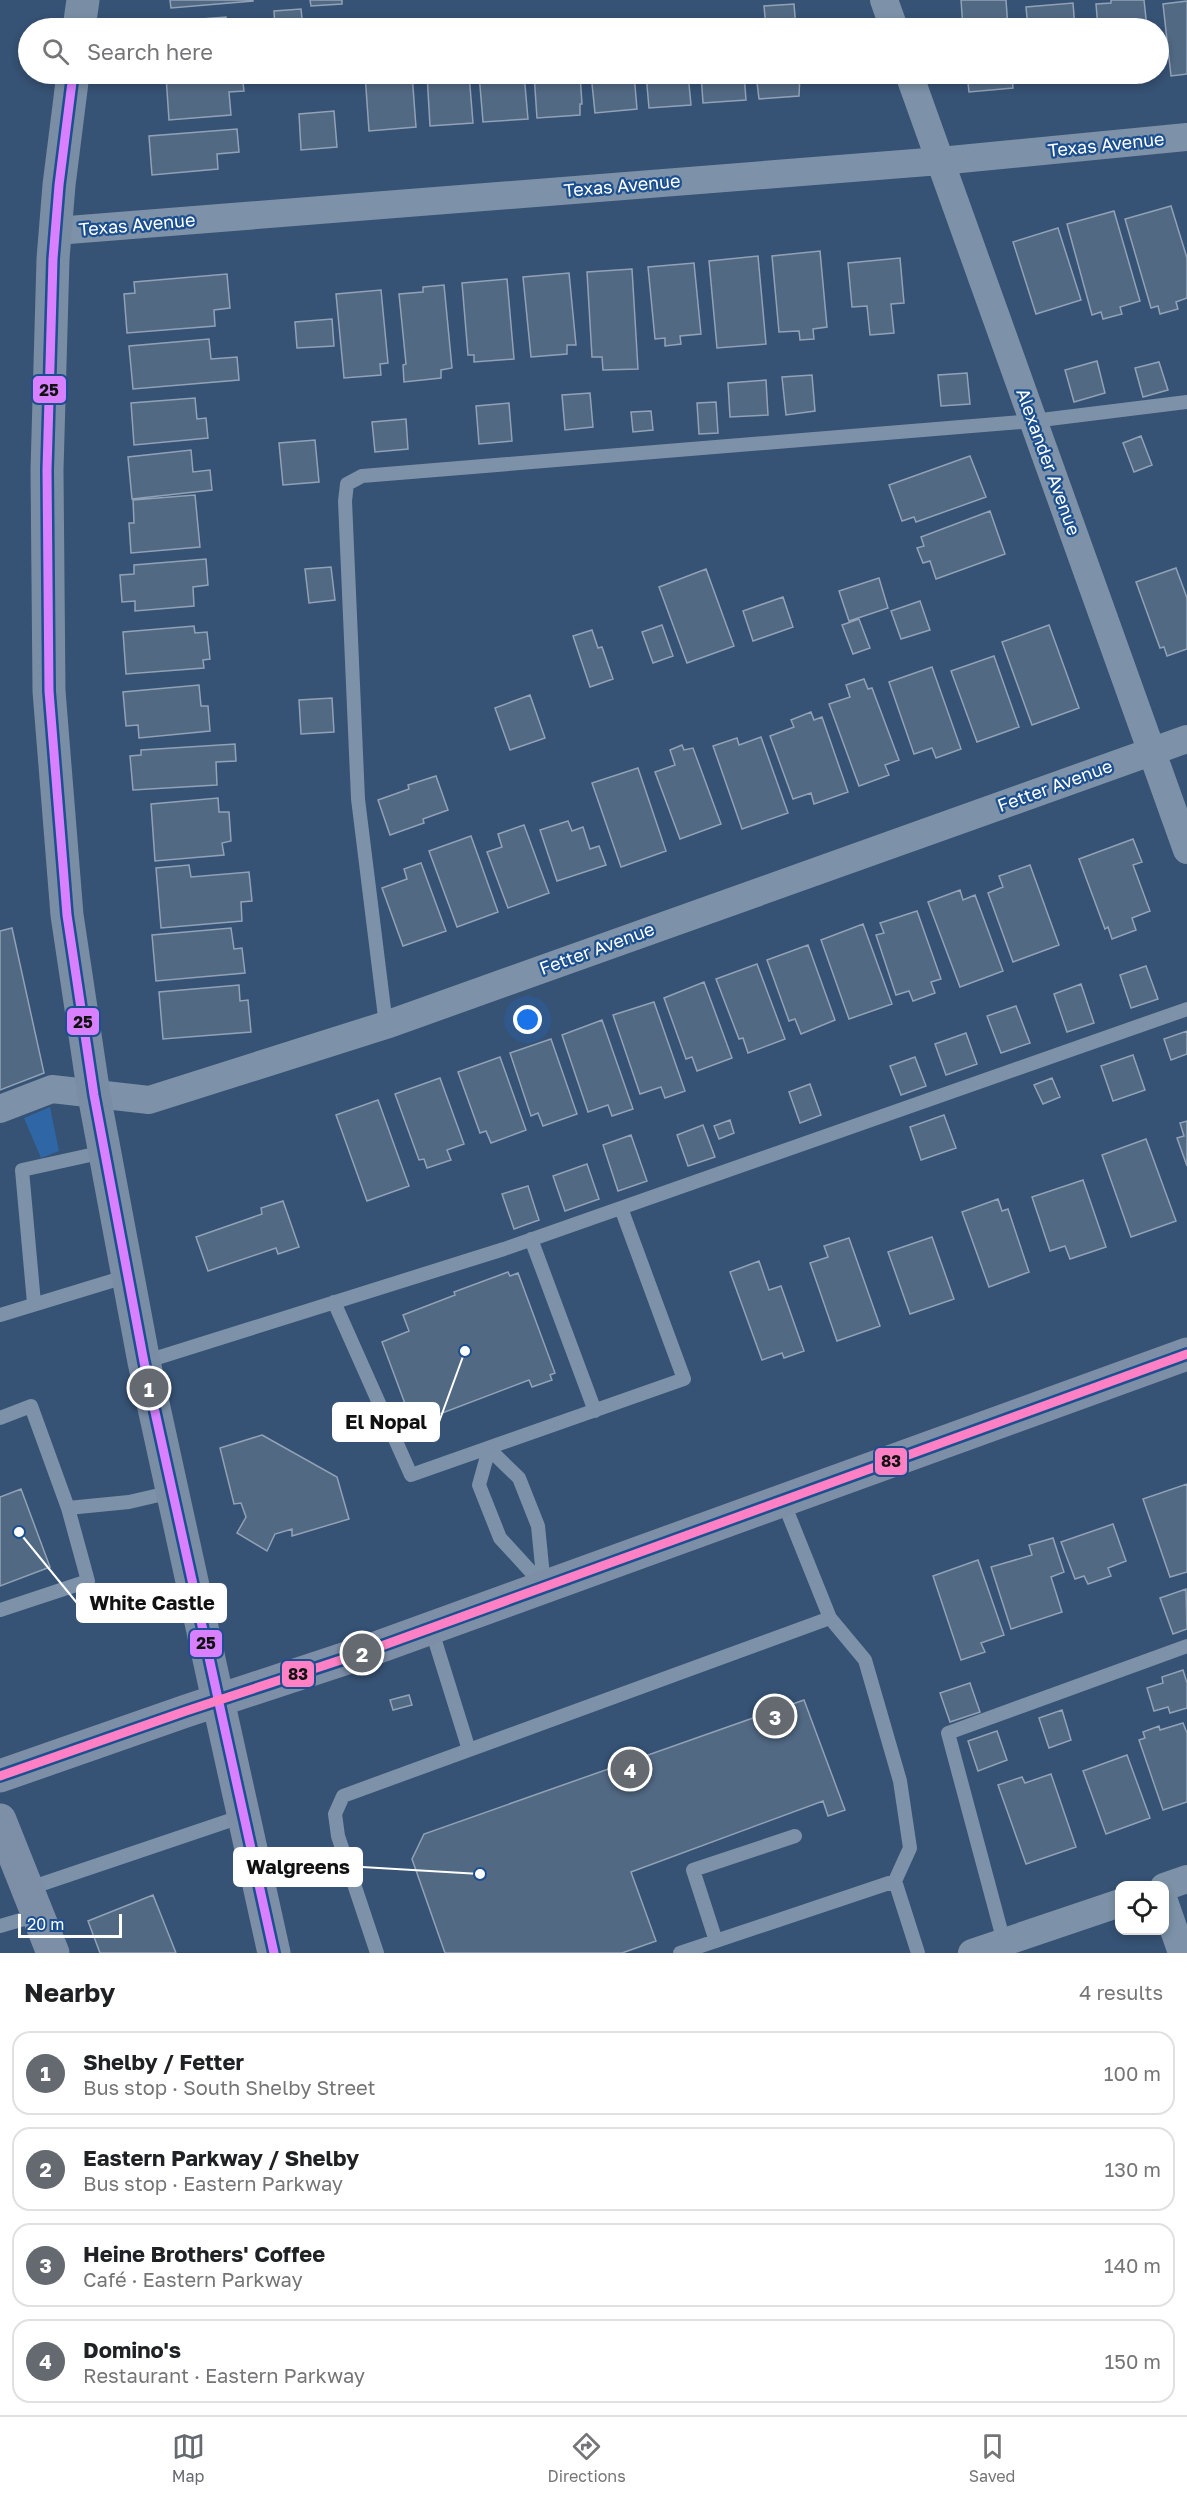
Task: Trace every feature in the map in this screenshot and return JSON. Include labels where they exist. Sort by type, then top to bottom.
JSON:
[{"type":"main road","points":[[80,18],[83,0]]},
{"type":"main road","points":[[72,84],[60,175],[56,231],[47,470],[49,691],[67,915],[94,1095],[144,1362],[274,1953]]},
{"type":"main road","points":[[0,1776],[431,1628],[1187,1354]]},
{"type":"main road","points":[[0,1820],[53,1953]]},
{"type":"street","points":[[884,0],[890,18]]},
{"type":"street","name":"Alexander Avenue","points":[[913,84],[1187,850]]},
{"type":"street","name":"Texas Avenue","points":[[56,231],[940,161],[1187,137]]},
{"type":"street","name":"Fetter Avenue","points":[[0,1109],[52,1089],[149,1100],[386,1025],[1187,739]]},
{"type":"street","points":[[1169,1885],[1187,1879]]},
{"type":"street","points":[[972,1953],[1115,1904]]},
{"type":"street","points":[[1169,1915],[1182,1953]]},
{"type":"lane","points":[[386,1025],[358,799],[345,501],[347,484],[362,476],[1033,421],[1187,402]]},
{"type":"lane","points":[[144,1362],[531,1239],[1187,1009]]},
{"type":"lane","points":[[34,1303],[22,1170],[104,1152]]},
{"type":"lane","points":[[334,1302],[411,1475],[684,1379],[621,1208]]},
{"type":"lane","points":[[531,1239],[595,1411]]},
{"type":"lane","points":[[0,1315],[128,1276]]},
{"type":"lane","points":[[0,1418],[31,1406],[68,1508],[88,1581],[0,1610]]},
{"type":"lane","points":[[489,1449],[479,1485],[500,1538],[544,1586]]},
{"type":"lane","points":[[489,1449],[519,1478],[538,1526],[544,1586]]},
{"type":"lane","points":[[68,1508],[129,1502],[172,1492]]},
{"type":"lane","points":[[782,1499],[830,1618],[865,1660],[900,1781],[910,1848],[895,1881],[918,1953]]},
{"type":"lane","points":[[377,1953],[338,1836],[335,1814],[343,1796],[830,1618]]},
{"type":"lane","points":[[431,1628],[469,1750]]},
{"type":"lane","points":[[1004,1942],[948,1732],[1187,1646]]},
{"type":"lane","points":[[0,1926],[32,1902],[243,1816]]},
{"type":"lane","points":[[716,1941],[693,1870],[795,1836]]},
{"type":"lane","points":[[680,1953],[895,1881]]},
{"type":"shaded area","points":[[50,1107],[59,1151],[41,1158],[24,1118]]},
{"type":"building","points":[[170,0],[253,0],[253,1],[171,8]]},
{"type":"building","points":[[310,0],[342,0],[342,4],[311,6]]},
{"type":"building","points":[[961,0],[1006,0],[1007,18],[962,18]]},
{"type":"building","points":[[1111,0],[1144,0],[1146,18],[1097,18],[1096,4],[1111,3]]},
{"type":"building","points":[[1187,1],[1187,74],[1171,76],[1169,18],[1165,18],[1163,4]]},
{"type":"building","points":[[1073,3],[1074,18],[1027,18],[1026,7]]},
{"type":"building","points":[[794,4],[795,18],[765,18],[764,6]]},
{"type":"building","points":[[301,9],[302,18],[274,18],[274,11]]},
{"type":"building","points":[[167,84],[243,84],[244,91],[229,92],[231,115],[169,120]]},
{"type":"building","points":[[366,84],[413,84],[416,127],[369,131]]},
{"type":"building","points":[[428,84],[470,84],[473,123],[430,126]]},
{"type":"building","points":[[480,84],[525,84],[528,119],[483,122]]},
{"type":"building","points":[[535,84],[581,84],[580,115],[537,118]]},
{"type":"building","points":[[592,84],[635,84],[637,109],[595,113]]},
{"type":"building","points":[[647,84],[689,84],[691,105],[649,108]]},
{"type":"building","points":[[702,84],[745,84],[746,100],[703,103]]},
{"type":"building","points":[[757,84],[800,84],[799,96],[759,99]]},
{"type":"building","points":[[968,84],[1013,84],[1013,88],[969,92]]},
{"type":"building","points":[[334,111],[337,147],[301,150],[299,114]]},
{"type":"building","points":[[237,129],[239,152],[217,154],[218,169],[152,175],[149,136]]},
{"type":"building","points":[[1171,206],[1187,258],[1187,298],[1176,302],[1178,309],[1160,314],[1158,306],[1151,308],[1125,219]]},
{"type":"building","points":[[1114,211],[1140,301],[1120,307],[1122,314],[1103,319],[1101,312],[1092,315],[1067,224]]},
{"type":"building","points":[[1058,228],[1081,300],[1036,314],[1013,242]]},
{"type":"building","points":[[820,251],[827,327],[813,329],[814,339],[800,340],[799,331],[779,332],[772,256]]},
{"type":"building","points":[[758,256],[766,344],[717,348],[709,261]]},
{"type":"building","points":[[900,258],[904,303],[891,304],[894,333],[870,335],[867,306],[852,307],[848,263]]},
{"type":"building","points":[[694,263],[701,334],[680,336],[681,344],[665,346],[665,338],[655,339],[648,267]]},
{"type":"building","points":[[632,269],[638,369],[603,370],[602,357],[592,357],[587,272]]},
{"type":"building","points":[[569,273],[576,345],[567,345],[567,354],[531,357],[523,277]]},
{"type":"building","points":[[227,274],[230,308],[214,310],[215,326],[127,333],[124,294],[135,293],[134,282]]},
{"type":"building","points":[[507,279],[514,359],[474,362],[474,355],[468,355],[462,283]]},
{"type":"building","points":[[444,285],[452,368],[441,370],[441,378],[404,382],[403,365],[406,364],[399,294],[423,292],[423,287]]},
{"type":"building","points":[[381,290],[388,363],[380,364],[381,375],[344,378],[336,294]]},
{"type":"building","points":[[332,319],[334,346],[297,348],[295,322]]},
{"type":"building","points":[[209,339],[211,359],[237,357],[239,380],[133,389],[129,346]]},
{"type":"building","points":[[1097,361],[1105,393],[1074,402],[1065,370]]},
{"type":"building","points":[[1159,362],[1168,390],[1143,397],[1135,368]]},
{"type":"building","points":[[967,373],[970,404],[941,406],[938,375]]},
{"type":"building","points":[[812,375],[815,411],[786,415],[782,377]]},
{"type":"building","points":[[766,380],[768,415],[730,417],[728,383]]},
{"type":"building","points":[[590,393],[593,427],[565,430],[562,395]]},
{"type":"building","points":[[195,398],[197,419],[206,418],[208,438],[134,445],[131,403]]},
{"type":"building","points":[[716,402],[718,433],[699,434],[697,403]]},
{"type":"building","points":[[509,403],[512,441],[479,444],[476,406]]},
{"type":"building","points":[[651,411],[653,430],[633,432],[631,412]]},
{"type":"building","points":[[406,419],[408,449],[375,452],[372,422]]},
{"type":"building","points":[[1141,436],[1152,465],[1134,472],[1123,443]]},
{"type":"building","points":[[315,440],[319,482],[283,485],[279,443]]},
{"type":"building","points":[[191,450],[193,472],[210,470],[212,490],[132,499],[128,457]]},
{"type":"building","points":[[970,456],[986,497],[916,522],[914,517],[902,521],[889,485]]},
{"type":"building","points":[[195,495],[200,547],[131,553],[129,523],[134,523],[133,500]]},
{"type":"building","points":[[990,511],[1005,554],[936,579],[930,561],[923,563],[917,548],[924,546],[921,537]]},
{"type":"building","points":[[206,559],[208,585],[193,587],[194,606],[135,611],[135,601],[122,602],[120,575],[134,574],[134,565]]},
{"type":"building","points":[[331,567],[335,600],[309,603],[305,569]]},
{"type":"building","points":[[1176,568],[1187,598],[1187,649],[1167,656],[1164,647],[1160,648],[1136,582]]},
{"type":"building","points":[[706,569],[734,646],[687,663],[659,587]]},
{"type":"building","points":[[879,578],[888,608],[849,621],[839,591]]},
{"type":"building","points":[[783,597],[793,627],[753,641],[743,611]]},
{"type":"building","points":[[920,601],[930,630],[901,639],[891,611]]},
{"type":"building","points":[[859,619],[870,648],[853,654],[842,625]]},
{"type":"building","points":[[662,625],[673,656],[653,663],[642,632]]},
{"type":"building","points":[[1049,625],[1079,708],[1032,725],[1002,642]]},
{"type":"building","points":[[194,626],[195,633],[207,632],[210,659],[203,660],[204,668],[126,674],[123,632]]},
{"type":"building","points":[[592,630],[598,648],[602,647],[613,679],[590,687],[573,636]]},
{"type":"building","points":[[994,656],[1019,727],[977,742],[951,671]]},
{"type":"building","points":[[932,667],[961,749],[936,758],[932,748],[914,754],[889,682]]},
{"type":"building","points":[[864,679],[868,689],[872,688],[899,760],[885,765],[889,775],[859,786],[829,704],[850,697],[846,685]]},
{"type":"building","points":[[199,685],[201,706],[208,706],[210,731],[139,738],[138,725],[126,726],[123,692]]},
{"type":"building","points":[[530,695],[545,738],[510,750],[495,708]]},
{"type":"building","points":[[332,698],[334,732],[301,734],[299,700]]},
{"type":"building","points":[[811,712],[814,720],[822,717],[848,792],[814,804],[811,793],[793,799],[770,736],[794,727],[791,720]]},
{"type":"building","points":[[761,737],[788,813],[742,829],[713,746],[737,738],[739,745]]},
{"type":"building","points":[[235,744],[236,761],[216,762],[217,785],[133,790],[130,756],[141,755],[141,750]]},
{"type":"building","points":[[682,745],[684,750],[693,748],[721,824],[680,839],[655,772],[675,765],[670,750]]},
{"type":"building","points":[[638,768],[666,851],[621,867],[592,783]]},
{"type":"building","points":[[436,776],[448,810],[423,819],[424,823],[390,835],[378,800],[409,789],[408,785]]},
{"type":"building","points":[[218,798],[219,812],[229,812],[231,841],[222,843],[224,855],[155,861],[151,804]]},
{"type":"building","points":[[568,821],[572,831],[583,827],[590,849],[599,846],[606,865],[557,881],[540,830]]},
{"type":"building","points":[[524,825],[549,893],[508,908],[487,852],[502,847],[498,834]]},
{"type":"building","points":[[471,836],[498,912],[457,927],[429,851]]},
{"type":"building","points":[[1133,839],[1142,862],[1133,865],[1150,911],[1132,918],[1136,930],[1112,939],[1108,927],[1105,929],[1079,859]]},
{"type":"building","points":[[421,863],[446,931],[403,946],[382,888],[407,879],[404,869]]},
{"type":"building","points":[[189,865],[191,877],[249,872],[252,901],[241,902],[242,921],[161,928],[156,868]]},
{"type":"building","points":[[1030,865],[1059,945],[1013,962],[988,893],[1003,887],[999,876]]},
{"type":"building","points":[[960,890],[963,900],[975,895],[1003,971],[960,987],[928,902]]},
{"type":"building","points":[[917,911],[941,979],[931,982],[935,993],[913,1001],[909,991],[896,995],[876,935],[884,933],[880,923]]},
{"type":"building","points":[[863,924],[892,1004],[849,1019],[821,940]]},
{"type":"building","points":[[12,928],[44,1073],[0,1090],[0,931]]},
{"type":"building","points":[[231,928],[234,949],[242,948],[245,973],[156,981],[152,935]]},
{"type":"building","points":[[808,945],[835,1020],[801,1034],[795,1019],[789,1021],[767,960]]},
{"type":"building","points":[[757,964],[785,1039],[748,1053],[743,1038],[739,1039],[716,979]]},
{"type":"building","points":[[1146,966],[1158,999],[1131,1008],[1120,975]]},
{"type":"building","points":[[704,982],[732,1058],[697,1071],[692,1057],[686,1059],[664,998]]},
{"type":"building","points":[[1081,984],[1094,1023],[1067,1032],[1054,994]]},
{"type":"building","points":[[239,985],[240,1001],[248,1000],[251,1032],[163,1039],[159,992]]},
{"type":"building","points":[[654,1002],[685,1091],[665,1098],[661,1087],[640,1094],[613,1015]]},
{"type":"building","points":[[1016,1006],[1030,1043],[1001,1053],[987,1016]]},
{"type":"building","points":[[602,1020],[633,1109],[612,1116],[608,1105],[588,1112],[562,1035]]},
{"type":"building","points":[[1187,1031],[1187,1054],[1171,1060],[1164,1039]]},
{"type":"building","points":[[966,1033],[977,1064],[946,1075],[935,1044]]},
{"type":"building","points":[[551,1039],[577,1114],[543,1126],[538,1113],[531,1116],[510,1053]]},
{"type":"building","points":[[1133,1055],[1145,1090],[1113,1101],[1101,1066]]},
{"type":"building","points":[[500,1057],[526,1130],[491,1143],[486,1131],[480,1133],[458,1072]]},
{"type":"building","points":[[915,1057],[926,1086],[901,1095],[890,1066]]},
{"type":"building","points":[[440,1078],[464,1144],[447,1150],[451,1160],[427,1168],[424,1159],[419,1160],[395,1094]]},
{"type":"building","points":[[1052,1078],[1060,1097],[1043,1104],[1034,1085]]},
{"type":"building","points":[[810,1084],[821,1115],[800,1123],[789,1092]]},
{"type":"building","points":[[378,1100],[409,1186],[367,1201],[336,1115]]},
{"type":"building","points":[[944,1115],[956,1148],[921,1160],[910,1127]]},
{"type":"building","points":[[730,1120],[734,1133],[719,1139],[714,1126]]},
{"type":"building","points":[[1187,1121],[1187,1166],[1177,1138],[1184,1136],[1180,1123]]},
{"type":"building","points":[[703,1125],[715,1157],[688,1166],[677,1135]]},
{"type":"building","points":[[631,1135],[647,1181],[618,1191],[603,1145]]},
{"type":"building","points":[[1146,1139],[1176,1221],[1131,1237],[1102,1155]]},
{"type":"building","points":[[587,1164],[599,1199],[565,1211],[553,1176]]},
{"type":"building","points":[[1083,1180],[1106,1247],[1070,1259],[1065,1246],[1050,1251],[1032,1197]]},
{"type":"building","points":[[528,1186],[539,1220],[514,1229],[502,1194]]},
{"type":"building","points":[[998,1199],[1002,1211],[1008,1209],[1029,1272],[989,1287],[962,1212]]},
{"type":"building","points":[[283,1201],[299,1247],[278,1254],[276,1248],[208,1271],[196,1237],[262,1214],[261,1208]]},
{"type":"building","points":[[932,1237],[954,1299],[910,1314],[888,1252]]},
{"type":"building","points":[[849,1238],[880,1326],[837,1341],[810,1263],[828,1257],[824,1246]]},
{"type":"building","points":[[759,1261],[769,1290],[781,1286],[804,1351],[784,1358],[782,1353],[762,1360],[730,1272]]},
{"type":"building","points":[[508,1272],[510,1276],[518,1273],[555,1373],[550,1375],[552,1380],[532,1387],[529,1380],[437,1415],[435,1408],[410,1417],[382,1342],[409,1331],[403,1315],[455,1295],[454,1292]]},
{"type":"building","points":[[262,1435],[337,1477],[349,1519],[292,1536],[292,1529],[275,1534],[267,1551],[237,1533],[246,1517],[241,1503],[234,1504],[220,1448]]},
{"type":"building","points":[[1187,1484],[1187,1572],[1170,1577],[1143,1499]]},
{"type":"building","points":[[21,1489],[50,1567],[0,1586],[0,1497]]},
{"type":"building","points":[[1113,1524],[1126,1561],[1108,1568],[1111,1576],[1088,1584],[1084,1576],[1075,1579],[1061,1542]]},
{"type":"building","points":[[1053,1538],[1064,1572],[1051,1577],[1062,1612],[1011,1629],[991,1567],[1032,1555],[1029,1545]]},
{"type":"building","points":[[978,1560],[1004,1635],[981,1643],[985,1652],[961,1660],[933,1576]]},
{"type":"building","points":[[1186,1589],[1187,1629],[1173,1634],[1160,1598]]},
{"type":"building","points":[[1183,1670],[1187,1683],[1187,1708],[1170,1713],[1168,1707],[1154,1711],[1147,1688],[1163,1683],[1162,1677]]},
{"type":"building","points":[[970,1683],[980,1712],[950,1722],[940,1693]]},
{"type":"building","points":[[409,1695],[412,1705],[393,1710],[390,1700]]},
{"type":"building","points":[[804,1700],[845,1810],[828,1816],[823,1801],[631,1872],[656,1941],[622,1953],[445,1953],[412,1859],[424,1834]]},
{"type":"building","points":[[1062,1710],[1071,1740],[1049,1748],[1039,1718]]},
{"type":"building","points":[[1183,1723],[1187,1733],[1187,1802],[1163,1810],[1139,1740],[1145,1738],[1143,1732],[1159,1726],[1160,1730]]},
{"type":"building","points":[[997,1731],[1007,1760],[978,1771],[968,1741]]},
{"type":"building","points":[[1127,1755],[1150,1818],[1106,1834],[1083,1771]]},
{"type":"building","points":[[1051,1774],[1076,1847],[1026,1864],[998,1785],[1022,1777],[1025,1783]]},
{"type":"building","points":[[153,1895],[176,1953],[100,1953],[88,1921]]},
{"type":"transit line","name":"25","points":[[72,84],[59,185],[53,259],[47,470],[49,691],[67,915],[94,1095],[144,1362],[274,1953]]},
{"type":"transit line","name":"83","points":[[0,1776],[362,1653],[1187,1354]]},
{"type":"place","name":"El Nopal","points":[[465,1351]]},
{"type":"place","name":"Shelby / Fetter","points":[[149,1388]]},
{"type":"place","name":"White Castle","points":[[19,1532]]},
{"type":"place","name":"Eastern Parkway / Shelby","points":[[362,1653]]},
{"type":"place","name":"Heine Brothers' Coffee","points":[[775,1716]]},
{"type":"place","name":"Domino's","points":[[630,1769]]},
{"type":"place","name":"Walgreens","points":[[480,1874]]}]
